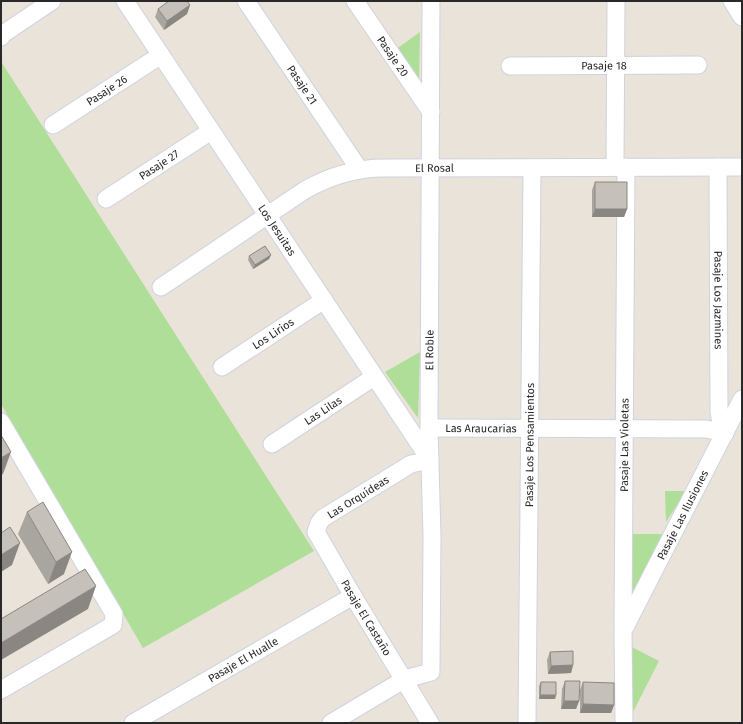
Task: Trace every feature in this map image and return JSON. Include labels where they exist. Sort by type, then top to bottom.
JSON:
[{"type":"street","points":[[2,35],[52,1]]},
{"type":"street","name":"Los Jesuitas","points":[[125,1],[430,460]]},
{"type":"street","name":"Pasaje 21","points":[[246,1],[359,169]]},
{"type":"street","name":"Pasaje 20","points":[[355,1],[431,112]]},
{"type":"street","name":"El Roble","points":[[405,679],[431,672],[432,536],[429,428],[431,1]]},
{"type":"street","name":"Pasaje Las Violetas","points":[[616,1],[624,429],[624,723]]},
{"type":"street","points":[[732,1],[742,17]]},
{"type":"street","name":"Pasaje 26","points":[[53,124],[161,55]]},
{"type":"street","name":"Pasaje 18","points":[[510,66],[698,65]]},
{"type":"street","name":"Pasaje 27","points":[[106,199],[211,131]]},
{"type":"street","name":"Pasaje Los Jazmines","points":[[718,167],[719,411],[721,424],[725,433]]},
{"type":"street","name":"El Rosal","points":[[161,287],[267,215],[318,183],[359,169],[742,167]]},
{"type":"street","name":"Pasaje Los Pensamientos","points":[[527,723],[532,168]]},
{"type":"street","name":"Los Lirios","points":[[222,367],[324,300]]},
{"type":"street","name":"Las Lilas","points":[[272,444],[374,377]]},
{"type":"street","name":"Pasaje Las Ilusiones","points":[[623,630],[742,399]]},
{"type":"street","points":[[1,422],[114,614],[113,625],[1,690]]},
{"type":"street","name":"Las Araucarias","points":[[429,428],[706,429],[725,433]]},
{"type":"street","name":"Las Orquídeas","points":[[330,554],[316,532],[319,523],[323,518],[411,464],[430,460]]},
{"type":"street","name":"Pasaje El Castaño","points":[[330,554],[353,596],[405,679],[430,723]]},
{"type":"street","name":"Pasaje El Hualle","points":[[133,723],[151,719],[353,596]]},
{"type":"street","points":[[331,723],[405,679]]},
{"type":"green space","points":[[420,32],[419,84],[395,50]]},
{"type":"green space","points":[[1,63],[314,551],[143,648],[1,404]]},
{"type":"green space","points":[[420,353],[418,418],[385,372]]},
{"type":"green space","points":[[665,491],[686,491],[666,522]]},
{"type":"green space","points":[[632,534],[664,534],[631,599]]},
{"type":"green space","points":[[630,646],[659,661],[633,712]]},
{"type":"building","points":[[169,1],[187,1],[190,5],[167,21],[158,9]]},
{"type":"building","points":[[595,182],[627,182],[627,209],[595,209]]},
{"type":"building","points":[[265,246],[271,255],[255,265],[249,256]]},
{"type":"building","points":[[1,435],[11,452],[1,458]]},
{"type":"building","points":[[43,502],[72,552],[56,562],[27,512]]},
{"type":"building","points":[[10,527],[20,543],[1,555],[1,533]]},
{"type":"building","points":[[85,569],[96,586],[1,643],[1,619]]},
{"type":"building","points":[[573,651],[573,665],[551,666],[550,652]]},
{"type":"building","points":[[565,681],[580,681],[579,701],[564,701]]},
{"type":"building","points":[[541,682],[556,682],[556,695],[540,695]]},
{"type":"building","points":[[583,682],[614,683],[614,705],[583,704]]}]
